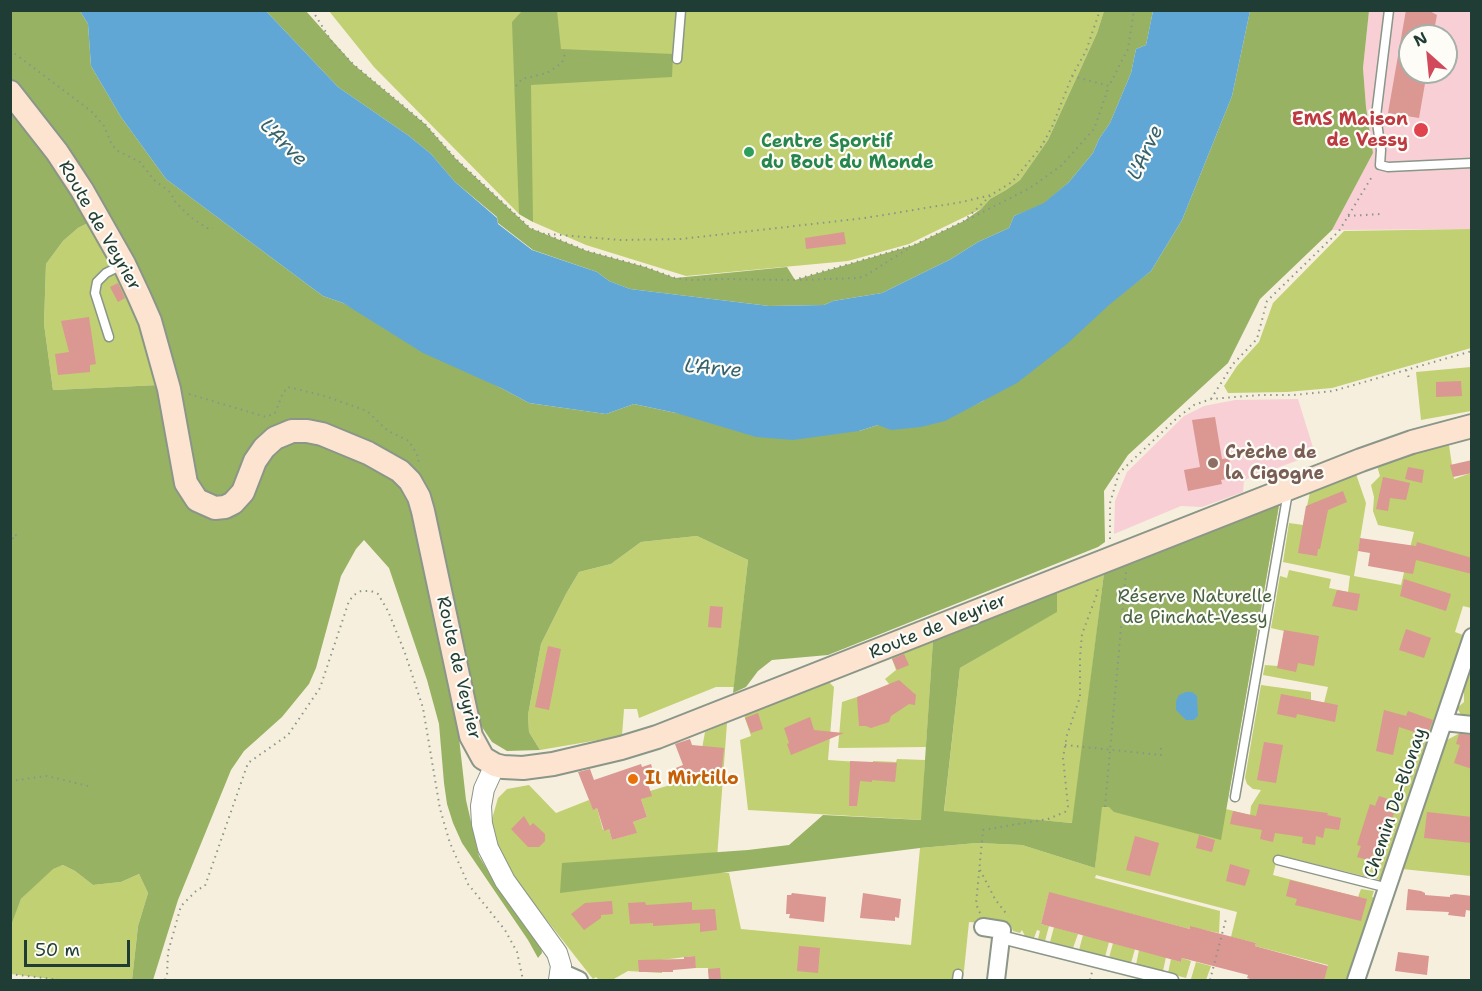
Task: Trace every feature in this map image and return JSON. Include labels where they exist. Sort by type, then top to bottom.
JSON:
[{"type":"main road","name":"Route de Veyrier","points":[[10,93],[57,152],[103,224],[124,264],[146,313],[160,353],[175,415],[186,483],[192,495],[202,504],[214,508],[225,507],[233,503],[243,492],[255,461],[264,448],[275,438],[292,431],[322,434],[368,453],[400,471],[411,481],[423,511],[465,718],[478,751],[487,761],[495,765],[510,768],[533,768],[657,737],[1119,547],[1288,488],[1395,447],[1472,426]]},
{"type":"street","name":"Chemin De-Blonay","points":[[1356,981],[1472,637]]},
{"type":"street","points":[[1444,722],[1472,725]]},
{"type":"street","points":[[495,765],[484,789],[481,806],[482,824],[488,848],[505,881],[554,947],[560,960],[560,976],[579,981]]},
{"type":"street","points":[[983,927],[1166,980]]},
{"type":"street","points":[[996,981],[1002,934]]},
{"type":"lane","points":[[677,59],[681,10]]},
{"type":"lane","points":[[1389,10],[1376,116],[1381,150],[1380,165],[1388,167],[1472,163]]},
{"type":"lane","points":[[109,337],[95,293],[97,282],[106,273],[124,264]]},
{"type":"lane","points":[[1235,797],[1288,488]]},
{"type":"lane","points":[[1278,860],[1388,888]]},
{"type":"path","points":[[312,10],[332,42],[353,64],[425,124],[456,159],[530,228],[587,251],[675,278],[689,280],[858,278],[914,246],[1044,180],[1062,165],[1094,129],[1109,86],[1128,49],[1134,10]]},
{"type":"path","points":[[964,221],[991,195],[1012,182],[1041,147],[1052,127],[1072,76],[1086,51],[1100,10]]},
{"type":"path","points":[[10,50],[92,111],[104,126],[112,145],[118,151],[140,162],[154,180],[170,192],[176,203],[192,218],[207,228],[213,228]]},
{"type":"path","points":[[516,86],[522,79],[547,73],[562,63],[565,54],[568,54]]},
{"type":"path","points":[[1072,76],[1109,86]]},
{"type":"path","points":[[1211,399],[1233,364],[1257,339],[1267,301],[1339,231],[1380,165]]},
{"type":"path","points":[[544,234],[621,240],[681,238],[865,218],[991,195]]},
{"type":"path","points":[[1348,216],[1380,214],[1381,211]]},
{"type":"path","points":[[794,280],[914,246]]},
{"type":"path","points":[[1105,807],[1110,750],[1119,547],[1110,538],[1110,503],[1119,473],[1177,418],[1194,405],[1211,399],[1333,391],[1472,351]]},
{"type":"path","points":[[1406,370],[1409,378]]},
{"type":"path","points":[[10,532],[17,537],[10,540]]},
{"type":"path","points":[[983,927],[976,904],[983,830],[1048,819],[1065,812],[1068,806],[1063,766],[1065,745],[1080,697],[1082,634],[1097,594],[1098,584]]},
{"type":"path","points":[[165,981],[168,952],[181,906],[197,890],[205,886],[248,764],[288,735],[320,688],[349,601],[361,591],[378,594],[388,611],[423,708],[440,809],[450,843],[468,884],[505,930],[517,952],[523,981]]},
{"type":"path","points":[[1065,745],[1161,755],[1161,747]]},
{"type":"path","points":[[10,781],[47,776],[88,786]]},
{"type":"path","points":[[980,870],[995,899],[1009,916],[1009,924],[1002,934]]},
{"type":"path","points":[[1210,981],[1226,919]]},
{"type":"path","points":[[10,974],[60,981]]},
{"type":"shaded area","name":"EMS Maison de Vessy","points":[[1369,11],[1471,11],[1471,229],[1332,230],[1373,153],[1363,68]]},
{"type":"shaded area","name":"Crèche de la Cigogne","points":[[1298,399],[1315,454],[1244,480],[1243,492],[1202,507],[1181,506],[1114,534],[1115,501],[1127,472],[1184,416],[1204,406],[1235,400]]},
{"type":"green space","points":[[11,11],[80,11],[88,24],[91,66],[121,117],[166,179],[323,296],[343,303],[529,403],[606,414],[634,404],[676,413],[859,431],[878,425],[968,408],[983,401],[1151,271],[1182,220],[1232,96],[1250,11],[1369,11],[1363,68],[1373,153],[1332,230],[1260,299],[1228,363],[1128,455],[1104,491],[1105,542],[1098,547],[828,655],[772,660],[758,671],[746,687],[733,693],[748,560],[697,536],[641,542],[611,564],[579,572],[541,644],[528,715],[529,732],[540,750],[507,751],[492,742],[480,724],[457,720],[466,800],[479,856],[495,883],[541,946],[542,953],[538,958],[462,843],[453,823],[444,783],[439,724],[427,680],[389,568],[364,540],[356,549],[341,576],[316,668],[309,684],[282,717],[244,751],[231,770],[178,900],[153,980],[132,980],[138,926],[148,893],[139,874],[121,882],[93,885],[63,865],[53,869],[21,899],[11,925]],"holes":[[[90,222],[135,304],[159,385],[53,390],[44,324],[46,264],[63,241],[78,228]]]},
{"type":"green space","points":[[266,11],[306,11],[353,64],[425,124],[456,159],[530,228],[587,251],[675,278],[787,267],[795,280],[914,245],[964,221],[981,209],[990,199],[1020,180],[1048,140],[1097,33],[1104,11],[1153,11],[1146,45],[1136,49],[1131,73],[1110,123],[1093,153],[1069,182],[1044,204],[1014,216],[1009,228],[882,293],[833,301],[824,305],[769,306],[630,289],[609,281],[597,272],[533,250],[498,223],[497,217],[455,182],[431,154],[338,87]]},
{"type":"green space","name":"Centre Sportif du Bout du Monde","points":[[329,11],[1104,11],[1097,33],[1048,140],[1020,180],[990,199],[981,209],[909,244],[848,261],[686,276],[586,245],[519,214],[374,67]]},
{"type":"green space","points":[[522,11],[557,11],[561,49],[673,54],[672,77],[531,85],[533,222],[519,214],[512,22]]},
{"type":"green space","points":[[90,222],[135,304],[159,385],[53,390],[44,324],[46,264],[63,241],[78,228]]},
{"type":"green space","points":[[1471,229],[1471,348],[1332,388],[1287,392],[1228,393],[1224,386],[1237,366],[1259,342],[1273,303],[1344,231]]},
{"type":"green space","points":[[1471,367],[1471,411],[1421,420],[1416,372]]},
{"type":"green space","points":[[1449,445],[1454,479],[1471,473],[1471,608],[1463,606],[1455,632],[1466,636],[1384,881],[1278,855],[1273,875],[1358,897],[1361,889],[1374,891],[1372,897],[1378,899],[1351,980],[1324,980],[1328,965],[1255,946],[1256,943],[1231,937],[1237,912],[1096,875],[1095,878],[1220,911],[1219,933],[1190,927],[1190,929],[1049,893],[1041,924],[1049,926],[1045,941],[1038,939],[1040,931],[1037,930],[1034,938],[1025,936],[1022,930],[1020,933],[1013,931],[1011,926],[969,922],[963,980],[709,980],[708,968],[696,968],[694,956],[661,960],[662,973],[628,971],[612,980],[599,980],[596,977],[593,979],[531,900],[496,847],[490,826],[498,798],[507,789],[529,785],[556,813],[589,800],[593,809],[597,808],[603,830],[609,829],[612,840],[636,833],[633,822],[647,817],[641,799],[650,791],[680,782],[676,768],[700,760],[705,732],[727,723],[716,872],[729,873],[741,929],[911,945],[920,848],[977,843],[1022,845],[1095,868],[1101,807],[1109,807],[1279,505],[1226,809],[1250,815],[1251,806],[1261,790],[1253,789],[1247,784],[1245,778],[1261,685],[1311,692],[1311,700],[1324,703],[1328,687],[1263,675],[1265,665],[1278,666],[1284,631],[1271,628],[1280,576],[1287,578],[1289,570],[1331,579],[1329,588],[1348,592],[1350,576],[1283,562],[1289,523],[1303,525],[1310,492],[1356,474],[1366,503],[1354,576],[1401,585],[1414,532],[1378,525],[1373,511],[1374,497],[1371,485],[1380,476],[1377,466],[1435,447]]},
{"type":"green space","name":"Réserve Naturelle de Pinchat-Vessy","points":[[1279,505],[1221,840],[1114,812],[1109,807],[1102,807],[1095,868],[1022,845],[977,843],[920,848],[560,893],[562,863],[789,845],[823,815],[921,820],[933,640],[1057,592],[1057,612],[960,668],[944,811],[1072,823],[1104,573]]},
{"type":"green space","points":[[697,536],[748,560],[734,687],[716,687],[639,718],[637,709],[624,709],[622,736],[540,750],[529,732],[528,715],[541,644],[579,572],[611,564],[641,542]]},
{"type":"green space","points":[[1104,573],[1073,823],[944,812],[960,668],[1056,612],[1057,592]]},
{"type":"green space","points":[[933,640],[926,747],[838,748],[842,702],[863,695],[895,691],[885,679],[896,670],[891,656]]},
{"type":"green space","points":[[1471,660],[1471,719],[1463,718],[1457,708],[1464,702],[1464,683]]},
{"type":"green space","points":[[829,682],[834,687],[828,760],[873,763],[873,761],[896,762],[897,759],[925,760],[922,820],[748,810],[740,740],[751,736],[744,715]]},
{"type":"green space","points":[[1460,733],[1471,735],[1471,876],[1402,869],[1445,741]]},
{"type":"green space","points":[[63,865],[93,885],[121,882],[139,874],[148,893],[138,926],[132,980],[60,980],[11,974],[10,925],[21,899],[52,869]]},
{"type":"green space","points":[[1054,927],[1078,934],[1073,948],[1050,942]]},
{"type":"green space","points":[[1083,935],[1109,942],[1105,957],[1079,950]]},
{"type":"green space","points":[[1113,943],[1135,949],[1131,963],[1109,958]]},
{"type":"green space","points":[[1139,950],[1166,957],[1163,971],[1136,965]]},
{"type":"green space","points":[[1182,958],[1191,961],[1186,978],[1168,973],[1171,959],[1181,962]]},
{"type":"green space","points":[[1196,962],[1211,966],[1206,980],[1191,979]]},
{"type":"water","name":"L'Arve","points":[[80,11],[266,11],[338,87],[431,154],[455,182],[497,218],[498,224],[532,250],[597,272],[609,281],[630,289],[769,306],[824,305],[833,301],[882,293],[1009,228],[1014,216],[1044,203],[1069,182],[1093,153],[1110,123],[1131,73],[1136,49],[1146,45],[1153,11],[1250,11],[1232,96],[1182,220],[1151,271],[1109,305],[1067,344],[1017,383],[945,421],[921,427],[891,430],[878,425],[859,431],[793,440],[756,437],[676,413],[634,404],[606,414],[529,403],[423,353],[343,303],[323,296],[166,179],[121,117],[91,66],[88,24]]},
{"type":"water","points":[[1192,692],[1197,696],[1198,716],[1194,720],[1186,720],[1176,710],[1179,695]]},
{"type":"building","points":[[1406,10],[1428,10],[1437,15],[1435,24],[1404,24]]},
{"type":"building","points":[[1398,56],[1398,84],[1425,84],[1419,118],[1388,113]]},
{"type":"building","points":[[844,232],[846,244],[806,249],[805,238]]},
{"type":"building","points":[[118,283],[125,298],[118,302],[110,287]]},
{"type":"building","points":[[89,317],[96,364],[90,365],[90,372],[58,375],[55,354],[69,352],[61,321]]},
{"type":"building","points":[[1461,381],[1462,396],[1436,397],[1436,382]]},
{"type":"building","points":[[1215,417],[1222,459],[1229,458],[1232,478],[1221,480],[1222,484],[1188,491],[1184,470],[1200,467],[1192,420]]},
{"type":"building","points":[[1472,460],[1472,473],[1453,477],[1450,465]]},
{"type":"building","points":[[1408,467],[1424,470],[1422,483],[1405,479]]},
{"type":"building","points":[[1383,477],[1410,483],[1406,500],[1390,498],[1388,511],[1376,509]]},
{"type":"building","points":[[1343,491],[1347,502],[1328,510],[1317,556],[1298,553],[1306,506]]},
{"type":"building","points":[[1360,538],[1416,546],[1417,542],[1472,558],[1472,574],[1416,560],[1413,574],[1368,566],[1370,553],[1358,551]]},
{"type":"building","points":[[1404,579],[1451,594],[1446,611],[1400,596]]},
{"type":"building","points":[[1337,590],[1360,594],[1357,611],[1332,606]]},
{"type":"building","points":[[710,606],[723,607],[721,628],[708,627]]},
{"type":"building","points":[[1406,629],[1431,638],[1424,658],[1399,650]]},
{"type":"building","points":[[1284,630],[1319,636],[1314,666],[1298,663],[1296,672],[1277,668]]},
{"type":"building","points":[[548,646],[561,649],[549,710],[535,707]]},
{"type":"building","points":[[904,654],[909,665],[897,670],[892,659]]},
{"type":"building","points":[[899,680],[916,695],[915,705],[909,704],[891,716],[889,722],[871,728],[859,726],[857,697]]},
{"type":"building","points":[[1281,694],[1338,705],[1335,722],[1297,714],[1296,718],[1277,714]]},
{"type":"building","points":[[1384,710],[1406,716],[1408,711],[1433,720],[1427,736],[1399,727],[1393,755],[1376,751]]},
{"type":"building","points":[[758,713],[763,729],[751,733],[745,718]]},
{"type":"building","points":[[810,717],[814,730],[844,733],[791,755],[784,728]]},
{"type":"building","points":[[1459,734],[1472,735],[1472,769],[1454,763],[1460,745],[1456,744]]},
{"type":"building","points":[[690,739],[692,745],[724,748],[721,776],[712,775],[682,786],[676,768],[683,765],[675,744]]},
{"type":"building","points":[[1264,742],[1283,745],[1276,783],[1257,780]]},
{"type":"building","points":[[850,761],[897,763],[895,782],[860,781],[857,806],[849,806]]},
{"type":"building","points":[[641,764],[642,767],[651,764],[656,781],[648,784],[652,796],[641,799],[647,817],[633,822],[637,833],[612,840],[609,829],[604,831],[597,808],[593,810],[578,772],[590,769],[594,780]]},
{"type":"building","points":[[1379,796],[1391,800],[1387,811],[1394,813],[1381,851],[1374,849],[1371,861],[1357,857],[1361,846],[1357,845],[1370,804],[1375,806]]},
{"type":"building","points":[[1259,804],[1328,813],[1327,815],[1341,818],[1339,830],[1325,828],[1323,838],[1316,836],[1315,845],[1302,843],[1303,837],[1275,833],[1273,842],[1260,839],[1262,830],[1230,824],[1233,811],[1256,816]]},
{"type":"building","points":[[1427,812],[1472,817],[1472,843],[1424,838]]},
{"type":"building","points":[[524,816],[530,826],[533,823],[545,834],[545,841],[539,847],[528,847],[511,829]]},
{"type":"building","points":[[1199,835],[1215,840],[1212,852],[1196,848]]},
{"type":"building","points":[[1135,836],[1159,843],[1150,876],[1126,870]]},
{"type":"building","points":[[1230,864],[1250,870],[1245,886],[1226,881]]},
{"type":"building","points":[[1290,880],[1367,899],[1361,921],[1295,905],[1297,899],[1286,896]]},
{"type":"building","points":[[1408,889],[1421,891],[1425,895],[1472,896],[1472,911],[1466,910],[1465,917],[1448,915],[1449,912],[1406,910]]},
{"type":"building","points":[[1049,892],[1190,929],[1190,926],[1256,943],[1255,946],[1328,966],[1324,981],[1256,981],[1247,978],[1248,975],[1182,958],[1181,962],[1041,924]]},
{"type":"building","points":[[792,893],[826,897],[824,922],[789,918],[790,914],[786,914],[787,895]]},
{"type":"building","points":[[863,893],[901,899],[899,918],[895,917],[895,921],[860,918]]},
{"type":"building","points":[[612,901],[613,914],[601,915],[601,918],[584,930],[571,914],[585,903]]},
{"type":"building","points":[[645,902],[646,905],[692,902],[692,910],[715,909],[717,930],[700,932],[700,923],[653,926],[653,923],[630,924],[628,903]]},
{"type":"building","points":[[799,946],[820,948],[818,973],[797,971]]},
{"type":"building","points":[[1398,952],[1429,956],[1427,975],[1395,971]]},
{"type":"building","points":[[695,956],[696,968],[673,970],[673,972],[639,972],[638,960],[684,959],[684,957]]},
{"type":"building","points":[[720,968],[721,981],[709,981],[708,969]]},
{"type":"place","name":"EMS Maison de Vessy","points":[[1421,130]]},
{"type":"place","name":"Centre Sportif du Bout du Monde","points":[[749,152]]},
{"type":"place","name":"Crèche de la Cigogne","points":[[1213,463]]},
{"type":"place","name":"Il Mirtillo","points":[[633,779]]}]
